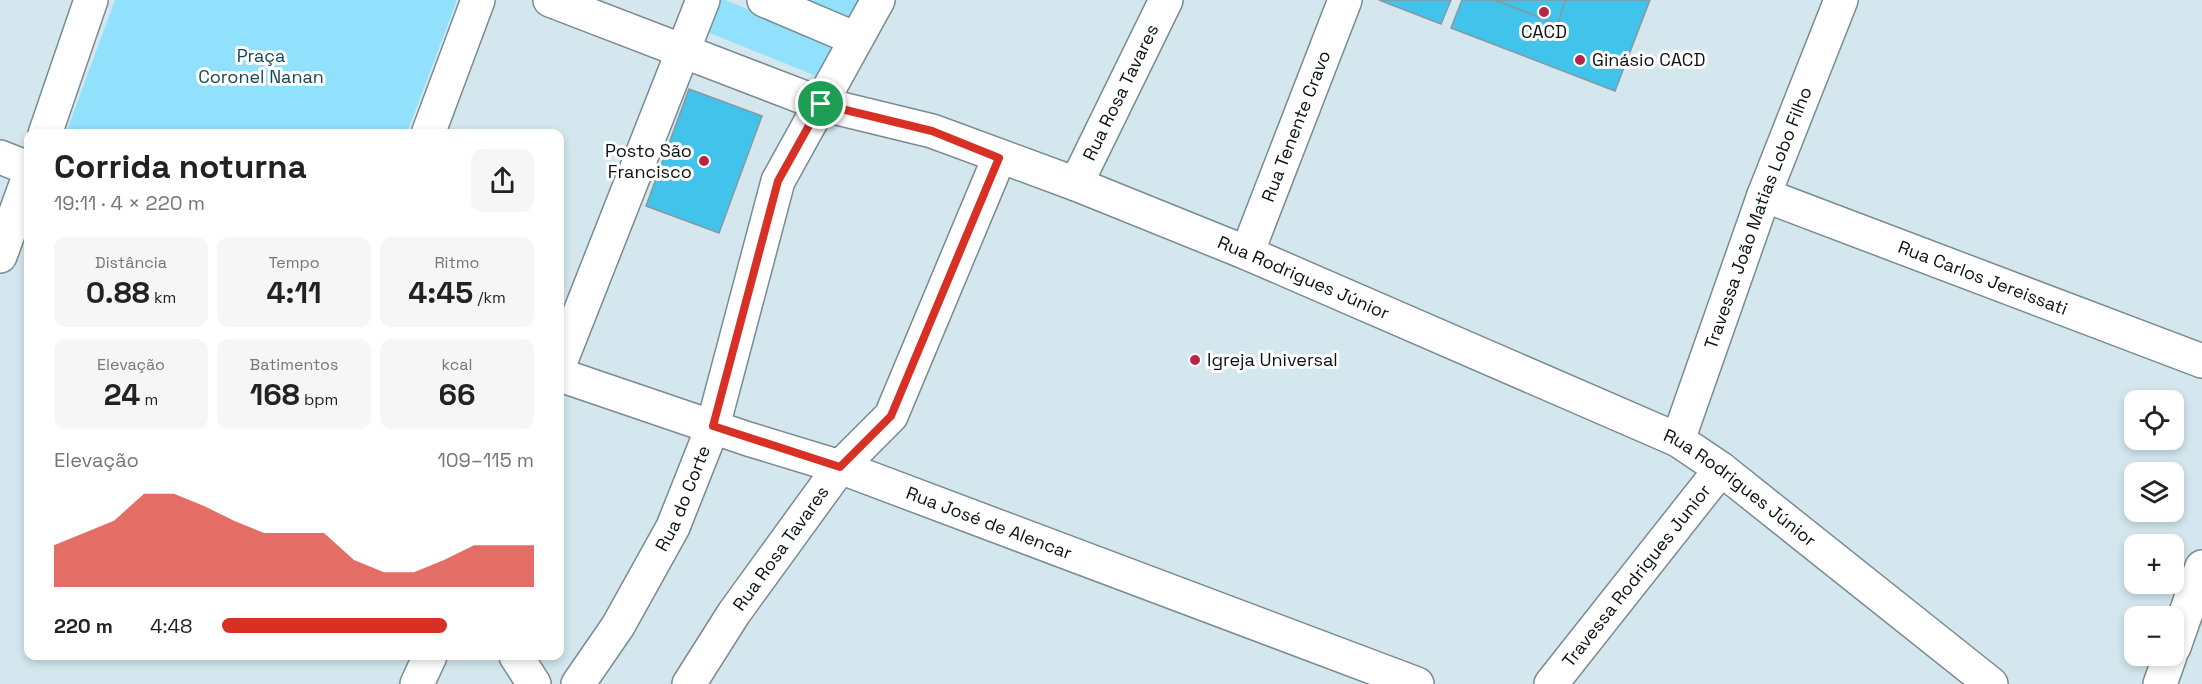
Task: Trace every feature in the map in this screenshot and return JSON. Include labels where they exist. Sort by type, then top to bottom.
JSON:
[{"type":"street","points":[[47,129],[91,0]]},
{"type":"street","points":[[430,129],[478,0]]},
{"type":"street","name":"Rua Rodrigues Júnior","points":[[550,0],[821,104],[932,131],[999,158],[1076,184],[1247,253],[1678,440],[1721,469],[1991,684]]},
{"type":"street","points":[[564,353],[703,0]]},
{"type":"street","points":[[764,0],[856,39]]},
{"type":"street","name":"Rua do Corte","points":[[578,684],[618,626],[673,527],[713,426],[778,181],[879,0]]},
{"type":"street","name":"Rua Rosa Tavares","points":[[1076,184],[1166,0]]},
{"type":"street","name":"Rua Tenente Cravo","points":[[1247,253],[1345,0]]},
{"type":"street","name":"Travessa João Matias Lobo Filho","points":[[1678,440],[1764,195],[1841,0]]},
{"type":"street","points":[[0,157],[24,166]]},
{"type":"street","name":"Rua Rosa Tavares","points":[[689,684],[734,613],[840,467],[891,416],[999,158]]},
{"type":"street","points":[[0,256],[24,190]]},
{"type":"street","name":"Rua Carlos Jereissati","points":[[1764,195],[2202,361]]},
{"type":"street","name":"Rua José de Alencar","points":[[564,376],[840,467],[1417,684]]},
{"type":"street","name":"Travessa Rodrigues Junior","points":[[1551,684],[1721,469]]},
{"type":"street","points":[[2184,618],[2202,567]]},
{"type":"street","points":[[417,684],[428,660]]},
{"type":"street","points":[[519,660],[534,684]]},
{"type":"street","points":[[2160,684],[2166,666]]},
{"type":"green space","name":"Praça Coronel Nanan","points":[[115,0],[457,0],[409,129],[67,129]]},
{"type":"green space","points":[[717,0],[725,0],[840,46],[826,80],[705,31]]},
{"type":"green space","points":[[799,0],[867,0],[854,24]]},
{"type":"building","points":[[1379,0],[1451,0],[1441,24]]},
{"type":"building","name":"Ginásio CACD","points":[[1462,0],[1494,0],[1557,24],[1566,0],[1650,0],[1615,91],[1451,28]]},
{"type":"building","name":"CACD","points":[[1495,0],[1566,0],[1557,24]]},
{"type":"building","name":"Posto São Francisco","points":[[689,89],[762,116],[719,233],[646,206]]},
{"type":"place","name":"CACD","points":[[1544,12]]},
{"type":"place","name":"Ginásio CACD","points":[[1580,60]]},
{"type":"place","name":"Posto São Francisco","points":[[704,161]]},
{"type":"place","name":"Igreja Universal","points":[[1195,360]]},
{"type":"route","points":[[821,104],[932,131],[999,158],[891,416],[840,467],[713,426],[778,181],[821,104]]}]
